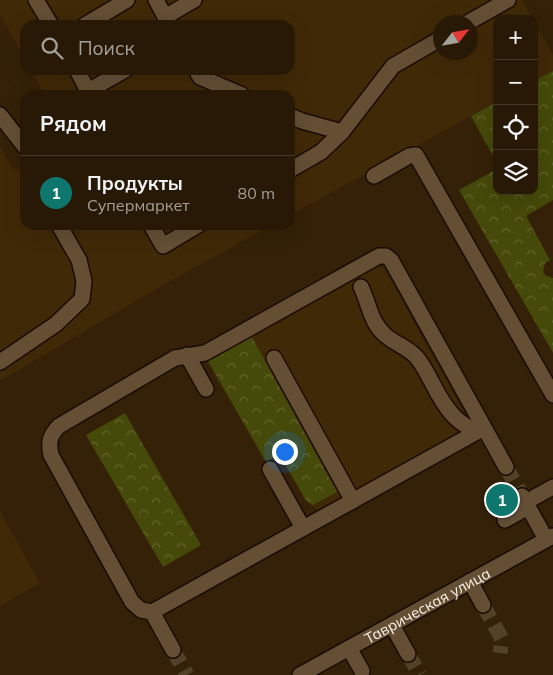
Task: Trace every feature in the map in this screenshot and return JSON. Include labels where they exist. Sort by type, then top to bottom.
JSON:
[{"type":"street","points":[[36,0],[48,20]]},
{"type":"street","points":[[93,20],[127,0]]},
{"type":"street","points":[[156,0],[167,20]]},
{"type":"street","points":[[169,20],[194,0]]},
{"type":"street","points":[[478,17],[508,0]]},
{"type":"street","points":[[295,167],[321,152],[342,132],[393,66],[433,43]]},
{"type":"street","points":[[79,75],[87,90]]},
{"type":"street","points":[[93,90],[117,75]]},
{"type":"street","points":[[199,75],[230,90]]},
{"type":"street","points":[[0,115],[20,141]]},
{"type":"street","points":[[295,118],[342,132]]},
{"type":"street","points":[[374,176],[409,156],[419,154],[553,395]]},
{"type":"street","points":[[0,362],[56,324],[82,300],[84,281],[79,260],[62,230]]},
{"type":"street","points":[[154,230],[163,246],[190,230]]},
{"type":"street","points":[[480,430],[152,612],[141,610],[132,602],[51,455],[49,444],[52,434],[59,426],[175,358],[204,353],[379,256],[386,256],[391,260],[480,430],[506,467]]},
{"type":"street","points":[[360,287],[367,299],[370,313],[385,336],[408,349],[418,359],[444,405],[453,416],[480,430]]},
{"type":"street","points":[[187,355],[206,389]]},
{"type":"street","points":[[274,358],[353,500]]},
{"type":"street","points":[[270,469],[303,528]]},
{"type":"street","points":[[505,520],[525,502],[553,487]]},
{"type":"street","points":[[525,502],[550,538]]},
{"type":"street","name":"Таврическая улица","points":[[300,675],[550,538]]},
{"type":"street","points":[[470,581],[483,605]]},
{"type":"street","points":[[152,612],[173,650]]},
{"type":"street","points":[[392,625],[408,654]]},
{"type":"street","points":[[349,648],[362,671]]},
{"type":"shaded area","points":[[0,0],[522,0],[531,15],[493,15],[493,104],[295,212],[295,90],[42,90],[34,75],[295,75],[295,20],[20,20],[20,50],[0,15]]},
{"type":"shaded area","points":[[538,29],[553,55],[553,71],[538,79]]},
{"type":"shaded area","points":[[0,147],[11,167],[20,171],[20,230],[263,230],[156,289],[0,381]]},
{"type":"shaded area","points":[[376,266],[383,267],[467,418],[459,433],[322,509],[317,509],[307,503],[279,455],[266,462],[206,360]]},
{"type":"shaded area","points":[[0,511],[40,583],[0,606]]},
{"type":"green space","points":[[553,71],[553,200],[526,216],[550,260],[545,263],[543,272],[546,276],[553,278],[553,353],[459,190],[493,171],[493,195],[538,195],[538,79]]},
{"type":"green space","points":[[493,104],[493,156],[471,116]]},
{"type":"green space","points":[[252,337],[337,492],[313,505],[306,500],[279,454],[266,462],[208,361]]},
{"type":"green space","points":[[125,413],[201,545],[163,567],[86,435]]},
{"type":"tunnel","points":[[506,467],[522,496]]},
{"type":"tunnel","points":[[483,605],[502,639],[500,653]]},
{"type":"tunnel","points":[[173,650],[187,675]]},
{"type":"tunnel","points":[[408,654],[420,675]]},
{"type":"place","name":"Продукты","points":[[502,500]]}]
